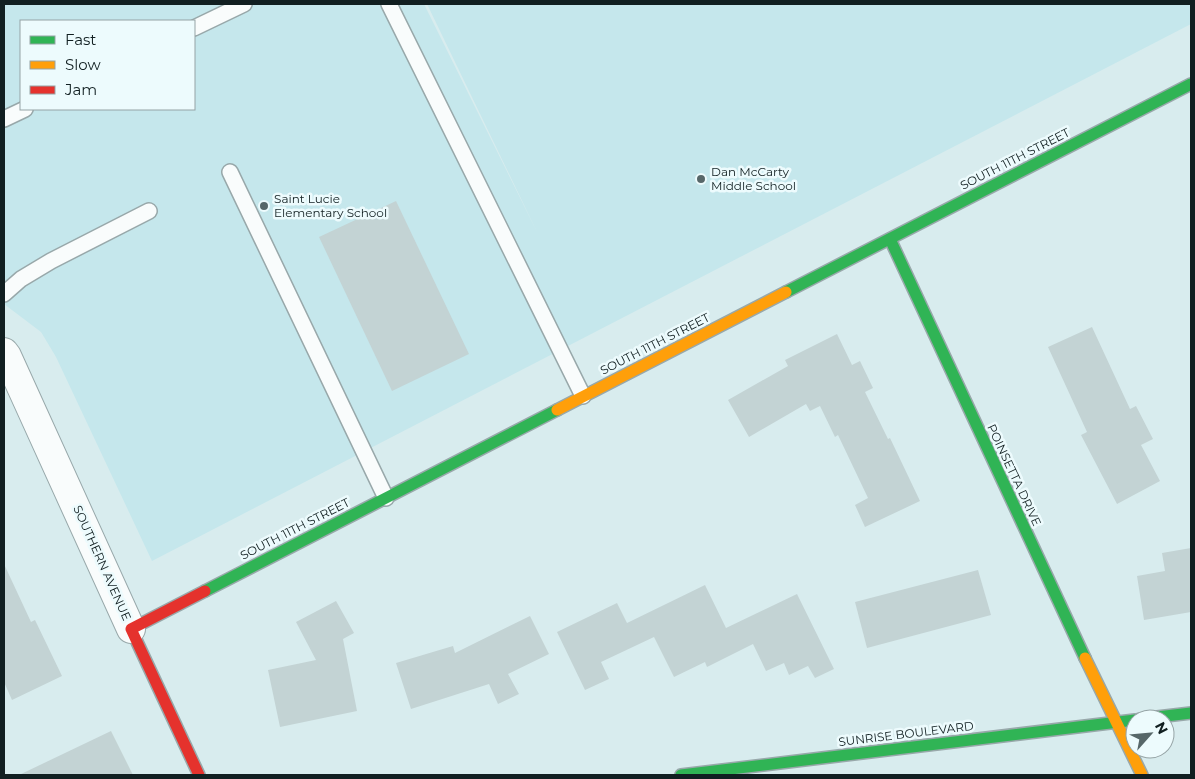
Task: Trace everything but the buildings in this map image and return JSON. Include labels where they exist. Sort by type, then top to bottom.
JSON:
[{"type":"street","name":"SOUTH 11TH STREET","points":[[131,629],[1191,84]]},
{"type":"street","name":"POINSETTA DRIVE","points":[[890,239],[1114,722],[1142,775]]},
{"type":"street","name":"SOUTHERN AVENUE","points":[[4,352],[199,775]]},
{"type":"street","points":[[1175,715],[1191,713]]},
{"type":"street","name":"SUNRISE BOULEVARD","points":[[681,775],[1125,721]]},
{"type":"lane","points":[[195,28],[244,4]]},
{"type":"lane","points":[[389,4],[583,396]]},
{"type":"lane","points":[[4,119],[23,110]]},
{"type":"lane","points":[[230,172],[386,498]]},
{"type":"lane","points":[[4,294],[50,261],[150,211]]},
{"type":"shaded area","name":"Saint Lucie Elementary School","points":[[4,4],[424,4],[538,234],[427,4],[1191,4],[1191,24],[152,561],[56,357],[41,332],[4,304]]},
{"type":"traffic: fast","points":[[786,292],[1191,84]]},
{"type":"traffic: fast","points":[[890,239],[1085,658]]},
{"type":"traffic: fast","points":[[205,591],[557,410]]},
{"type":"traffic: fast","points":[[1175,715],[1191,713]]},
{"type":"traffic: fast","points":[[681,775],[1125,721]]},
{"type":"traffic: slow","points":[[557,410],[786,292]]},
{"type":"traffic: slow","points":[[1085,658],[1142,775]]},
{"type":"traffic: jam","points":[[199,775],[131,629],[205,591]]},
{"type":"place","name":"Dan McCarty Middle School","points":[[701,179]]},
{"type":"place","name":"Saint Lucie Elementary School","points":[[264,206]]}]
